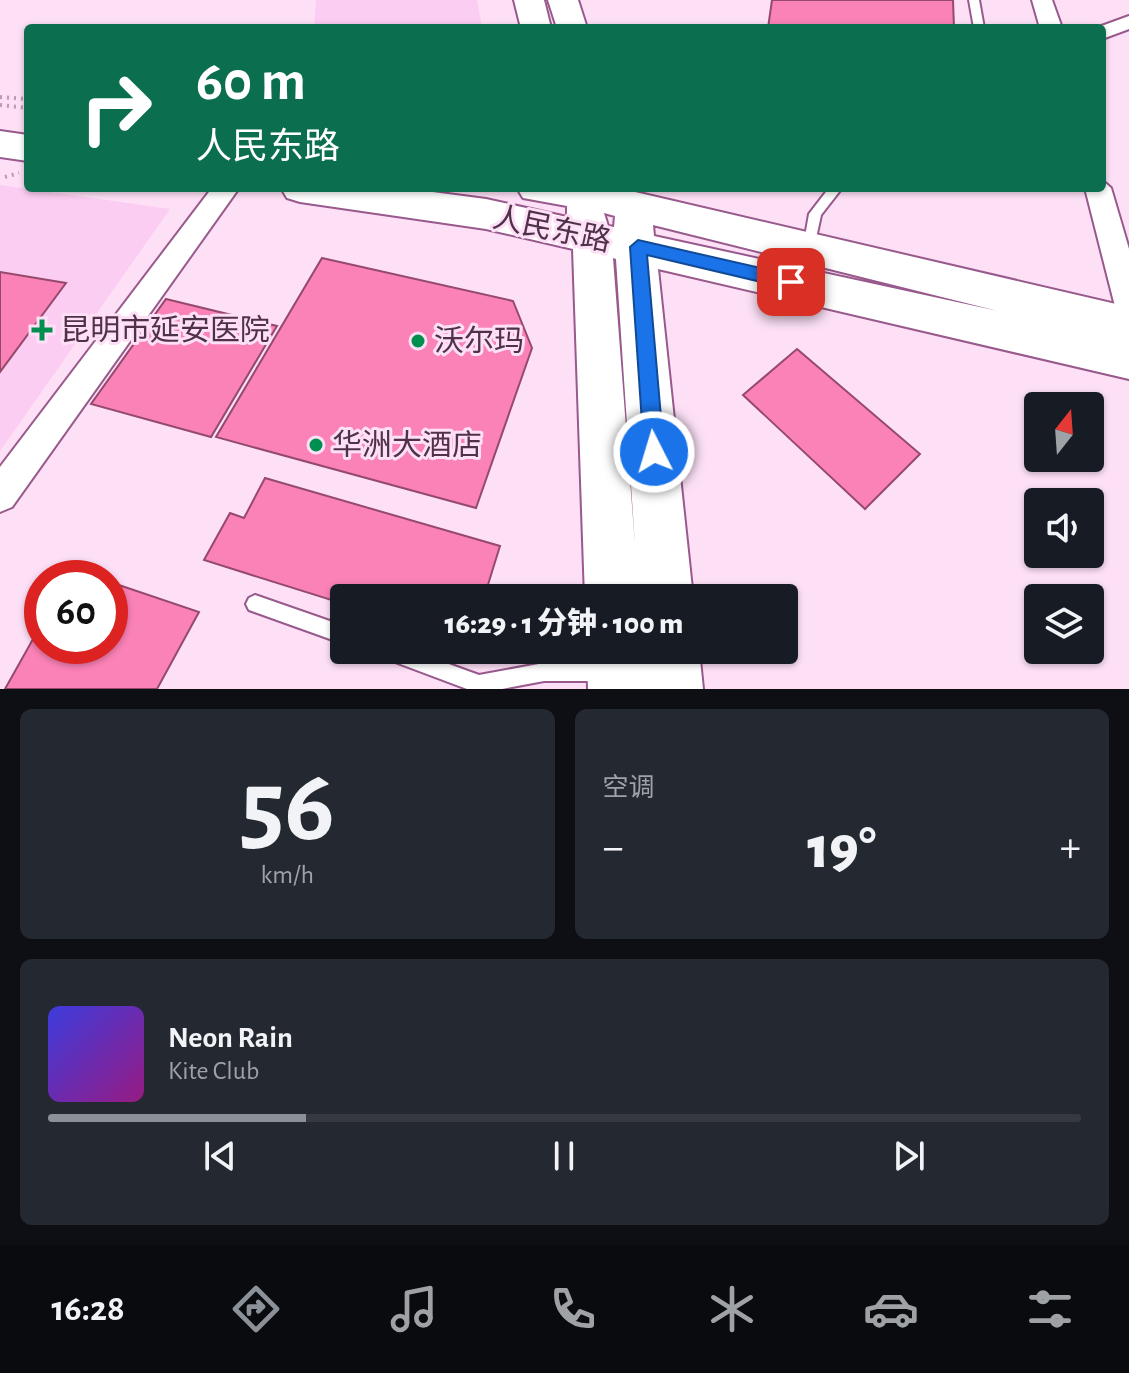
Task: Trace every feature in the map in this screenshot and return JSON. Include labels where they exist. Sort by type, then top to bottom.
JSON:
[{"type":"main road","points":[[529,0],[535,24]]},
{"type":"main road","points":[[563,0],[571,24]]},
{"type":"main road","points":[[2,105],[24,122]]},
{"type":"main road","points":[[0,144],[24,147]]},
{"type":"main road","name":"人民东路","points":[[329,192],[486,214],[592,237],[631,213],[809,248],[1129,325]]},
{"type":"main road","points":[[579,192],[592,237],[611,584]]},
{"type":"main road","name":"人民东路","points":[[581,192],[631,213],[1129,359]]},
{"type":"main road","points":[[631,213],[665,584]]},
{"type":"main road","points":[[672,664],[674,689]]},
{"type":"street","points":[[1042,0],[1050,24]]},
{"type":"street","points":[[1106,31],[1129,22]]},
{"type":"street","points":[[0,495],[223,192]]},
{"type":"street","points":[[1099,192],[1122,273],[1129,313]]},
{"type":"lane","points":[[974,0],[978,24]]},
{"type":"lane","points":[[809,248],[815,214],[833,192]]},
{"type":"lane","points":[[255,604],[330,630]]},
{"type":"lane","points":[[424,664],[479,684],[544,672],[616,670]]},
{"type":"path","points":[[2,105],[24,100]]},
{"type":"path","points":[[0,105],[24,108]]},
{"type":"shaded area","points":[[316,0],[477,0],[481,24],[314,24]]},
{"type":"shaded area","name":"昆明市延安医院","points":[[0,185],[24,188],[24,192],[50,192],[170,209],[0,451]]},
{"type":"building","points":[[772,0],[953,0],[954,24],[769,24]]},
{"type":"building","points":[[322,258],[513,301],[532,348],[476,508],[216,437]]},
{"type":"building","points":[[0,272],[66,283],[0,372]]},
{"type":"building","points":[[166,299],[277,326],[211,437],[91,404]]},
{"type":"building","points":[[797,349],[920,454],[865,509],[743,395]]},
{"type":"building","points":[[265,478],[500,546],[488,584],[330,584],[330,600],[204,560],[230,513],[244,518]]},
{"type":"building","points":[[128,588],[199,612],[157,689],[5,689],[24,655],[24,664],[128,664]]},
{"type":"place","name":"昆明市延安医院","points":[[42,330]]},
{"type":"place","name":"沃尔玛","points":[[418,341]]},
{"type":"place","name":"华洲大酒店","points":[[316,445]]},
{"type":"route","points":[[654,452],[638,247],[791,282]]}]
